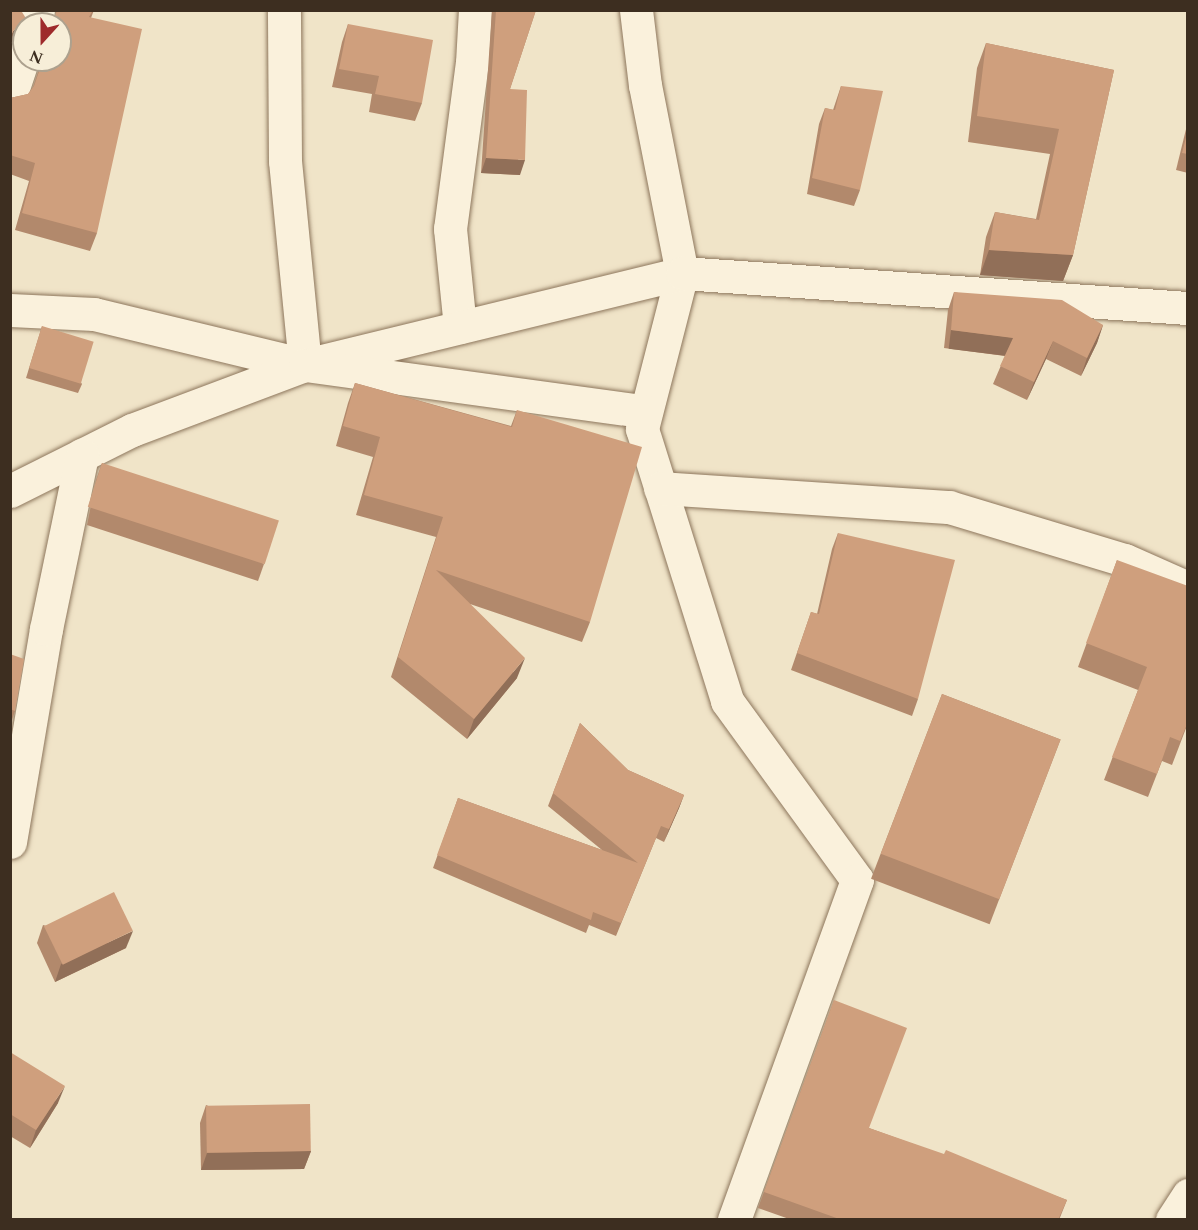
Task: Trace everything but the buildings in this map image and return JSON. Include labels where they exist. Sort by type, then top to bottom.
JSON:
[{"type":"street","points":[[284,10],[285,161],[305,365]]},
{"type":"street","points":[[460,327],[450,229],[472,63],[475,10]]},
{"type":"street","points":[[636,10],[645,85],[682,273],[642,429],[727,701],[857,880],[734,1220]]},
{"type":"street","points":[[10,97],[18,72]]},
{"type":"street","points":[[10,491],[132,430],[305,365],[682,273],[1188,308]]},
{"type":"street","points":[[10,310],[94,314],[305,365],[646,412]]},
{"type":"street","points":[[10,842],[46,629],[82,455]]},
{"type":"street","points":[[660,488],[949,507],[1125,560],[1188,588]]},
{"type":"street","points":[[1172,1220],[1188,1195]]}]
